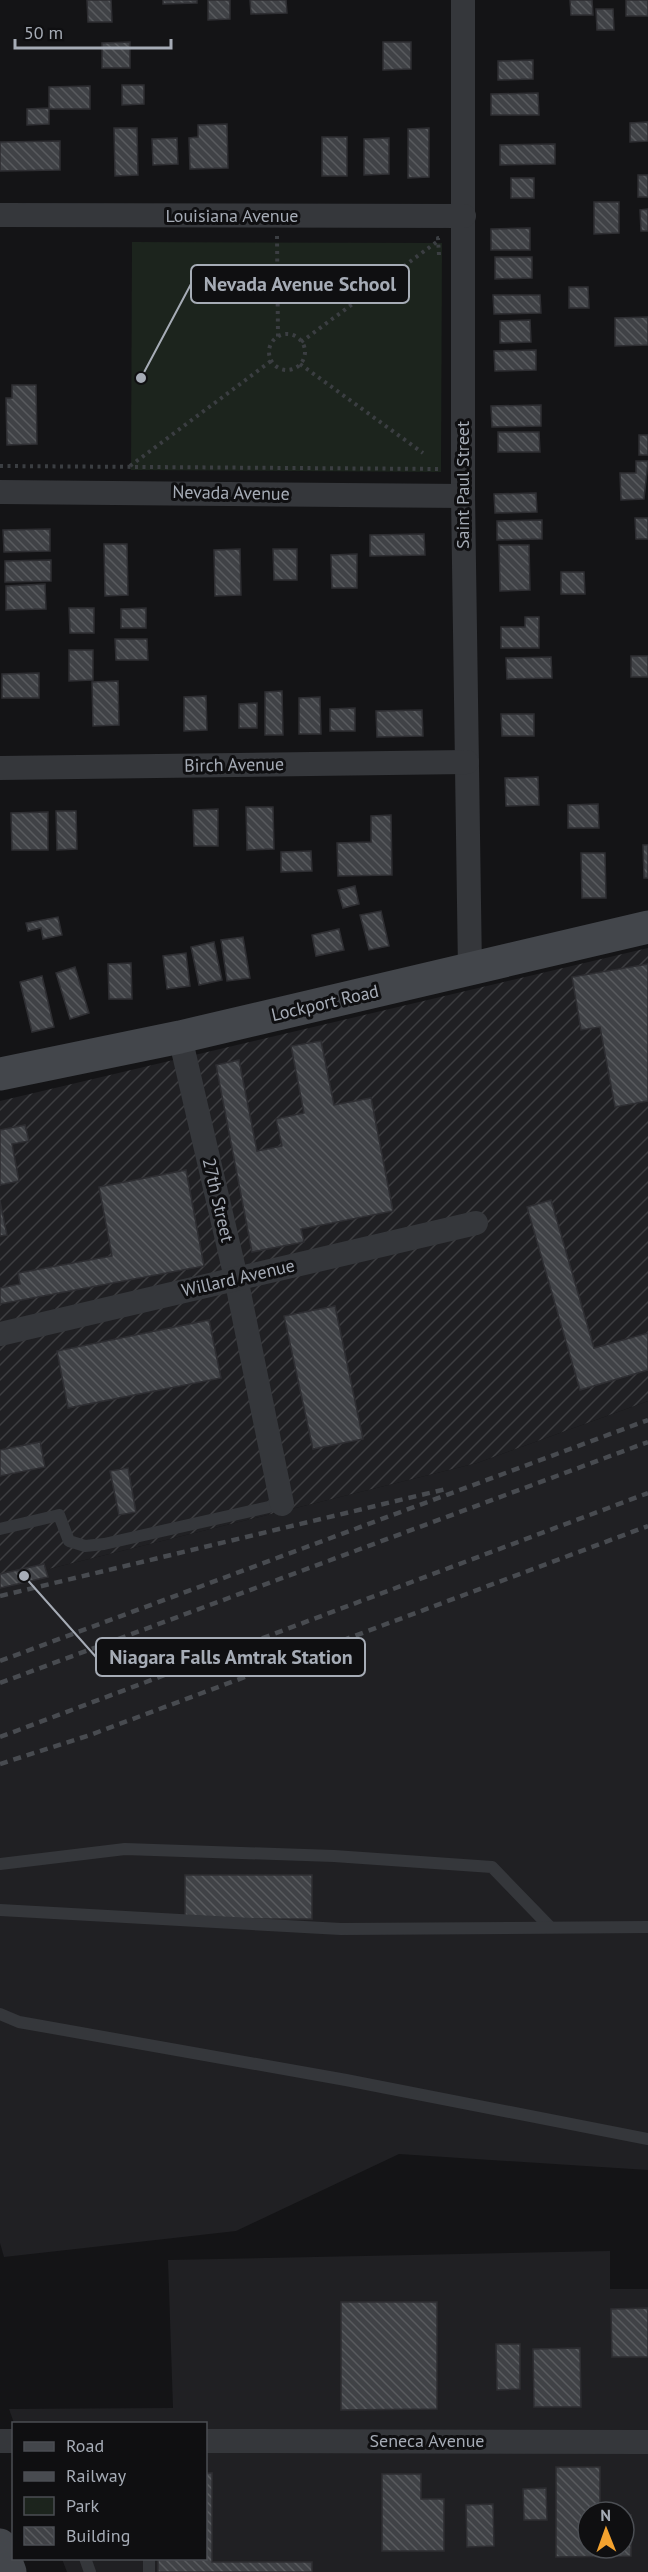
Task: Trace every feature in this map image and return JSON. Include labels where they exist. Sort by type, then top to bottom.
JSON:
[{"type":"street","name":"Saint Paul Street","points":[[463,0],[463,496],[470,970]]},
{"type":"street","name":"Louisiana Avenue","points":[[0,215],[464,216]]},
{"type":"street","name":"Nevada Avenue","points":[[0,492],[463,496]]},
{"type":"street","name":"Birch Avenue","points":[[0,768],[467,762]]},
{"type":"street","name":"Lockport Road","points":[[0,1074],[180,1037],[648,927]]},
{"type":"street","name":"27th Street","points":[[180,1037],[236,1278],[282,1504]]},
{"type":"street","name":"Willard Avenue","points":[[0,1334],[476,1223]]},
{"type":"street","name":"Seneca Avenue","points":[[207,2441],[648,2442]]},
{"type":"street","points":[[0,2545],[10,2572]]},
{"type":"lane","points":[[0,1529],[59,1515],[69,1541],[85,1546],[104,1545],[282,1504]]},
{"type":"lane","points":[[0,1864],[125,1849],[334,1856],[492,1867],[550,1928]]},
{"type":"lane","points":[[0,1910],[341,1929],[648,1927]]},
{"type":"lane","points":[[0,2014],[19,2022],[346,2080],[648,2139]]},
{"type":"path","points":[[277,236],[278,337],[269,350],[271,361],[285,370],[300,364],[304,353],[301,342],[292,335],[278,337]]},
{"type":"path","points":[[301,342],[438,241]]},
{"type":"path","points":[[128,467],[271,361]]},
{"type":"path","points":[[300,364],[423,453]]},
{"type":"path","points":[[0,466],[448,469]]},
{"type":"shaded area","points":[[648,948],[648,1401],[477,1463],[0,1581],[0,1101]]},
{"type":"shaded area","points":[[648,1401],[648,2170],[399,2154],[236,2231],[4,2257],[0,2243],[0,1581],[477,1463]]},
{"type":"shaded area","points":[[610,2251],[610,2289],[648,2289],[648,2572],[67,2572],[62,2560],[207,2560],[207,2422],[14,2422],[9,2409],[173,2408],[168,2260]]},
{"type":"green space","points":[[132,242],[442,243],[441,472],[131,470]]},
{"type":"building","points":[[87,0],[111,0],[112,22],[88,22]]},
{"type":"building","points":[[163,0],[197,0],[197,3],[163,4]]},
{"type":"building","points":[[208,0],[230,0],[230,19],[208,20]]},
{"type":"building","points":[[250,0],[286,0],[287,13],[251,14]]},
{"type":"building","points":[[570,0],[592,0],[593,15],[571,15]]},
{"type":"building","points":[[626,0],[648,0],[648,16],[626,16]]},
{"type":"building","points":[[596,9],[613,9],[614,30],[597,30]]},
{"type":"building","points":[[130,42],[130,68],[102,68],[102,43]]},
{"type":"building","points":[[383,42],[411,42],[411,69],[383,70]]},
{"type":"building","points":[[533,60],[533,79],[498,80],[498,61]]},
{"type":"building","points":[[122,85],[144,85],[144,104],[122,105]]},
{"type":"building","points":[[90,86],[90,109],[49,109],[49,124],[27,125],[27,109],[49,108],[49,87]]},
{"type":"building","points":[[538,93],[539,115],[491,115],[491,94]]},
{"type":"building","points":[[648,122],[648,141],[630,142],[630,123]]},
{"type":"building","points":[[227,124],[228,168],[190,169],[189,138],[198,137],[198,125]]},
{"type":"building","points":[[114,128],[137,128],[138,175],[115,176]]},
{"type":"building","points":[[429,128],[429,177],[408,178],[408,129]]},
{"type":"building","points":[[322,137],[347,137],[347,176],[322,176]]},
{"type":"building","points":[[177,138],[178,164],[153,165],[152,139]]},
{"type":"building","points":[[389,138],[389,174],[364,175],[364,139]]},
{"type":"building","points":[[60,141],[60,170],[0,171],[0,142]]},
{"type":"building","points":[[555,144],[555,164],[500,165],[500,145]]},
{"type":"building","points":[[638,175],[648,175],[648,197],[638,197]]},
{"type":"building","points":[[511,178],[534,178],[534,198],[511,198]]},
{"type":"building","points":[[594,202],[619,202],[619,233],[594,234]]},
{"type":"building","points":[[648,209],[648,231],[641,231],[640,210]]},
{"type":"building","points":[[530,228],[530,250],[491,250],[491,229]]},
{"type":"building","points":[[495,257],[532,257],[532,278],[495,279]]},
{"type":"building","points":[[569,287],[588,287],[589,308],[569,308]]},
{"type":"building","points":[[493,295],[540,295],[541,313],[494,314]]},
{"type":"building","points":[[648,317],[648,345],[615,346],[615,318]]},
{"type":"building","points":[[530,320],[531,342],[500,343],[500,321]]},
{"type":"building","points":[[536,350],[536,370],[495,371],[494,351]]},
{"type":"building","points":[[12,385],[36,385],[37,444],[7,445],[6,398],[12,398]]},
{"type":"building","points":[[541,405],[541,426],[492,427],[491,406]]},
{"type":"building","points":[[498,432],[539,432],[540,452],[498,452]]},
{"type":"building","points":[[639,435],[648,435],[648,455],[639,455]]},
{"type":"building","points":[[636,461],[648,461],[644,499],[621,500],[620,473],[636,473]]},
{"type":"building","points":[[536,493],[537,512],[495,513],[494,494]]},
{"type":"building","points":[[635,518],[648,518],[648,539],[636,539]]},
{"type":"building","points":[[542,520],[542,539],[497,540],[497,521]]},
{"type":"building","points":[[50,529],[50,551],[4,552],[3,530]]},
{"type":"building","points":[[424,534],[425,555],[370,556],[370,535]]},
{"type":"building","points":[[104,544],[127,544],[128,595],[105,596]]},
{"type":"building","points":[[499,545],[529,545],[530,590],[500,591]]},
{"type":"building","points":[[240,549],[241,595],[215,596],[214,550]]},
{"type":"building","points":[[273,549],[297,549],[297,580],[274,580]]},
{"type":"building","points":[[357,554],[357,588],[332,588],[331,555]]},
{"type":"building","points":[[51,560],[51,581],[5,582],[5,561]]},
{"type":"building","points":[[561,572],[584,572],[585,594],[561,594]]},
{"type":"building","points":[[45,584],[46,609],[6,610],[6,586]]},
{"type":"building","points":[[69,608],[94,608],[94,633],[70,633]]},
{"type":"building","points":[[146,608],[146,628],[121,628],[121,609]]},
{"type":"building","points":[[525,617],[539,617],[539,648],[501,648],[501,627],[525,627]]},
{"type":"building","points":[[115,639],[147,639],[148,660],[116,660]]},
{"type":"building","points":[[69,650],[93,650],[93,680],[69,681]]},
{"type":"building","points":[[631,656],[648,656],[648,677],[631,677]]},
{"type":"building","points":[[551,657],[552,678],[507,679],[506,658]]},
{"type":"building","points":[[39,673],[39,698],[2,698],[2,674]]},
{"type":"building","points":[[118,681],[119,725],[93,726],[92,682]]},
{"type":"building","points":[[282,691],[283,735],[265,735],[265,692]]},
{"type":"building","points":[[206,696],[207,730],[184,731],[184,697]]},
{"type":"building","points":[[320,697],[321,734],[299,734],[299,698]]},
{"type":"building","points":[[257,703],[257,728],[239,728],[239,704]]},
{"type":"building","points":[[355,708],[355,731],[330,731],[330,709]]},
{"type":"building","points":[[422,710],[423,736],[377,737],[376,711]]},
{"type":"building","points":[[501,714],[534,714],[534,736],[502,736]]},
{"type":"building","points":[[538,777],[539,805],[506,806],[505,778]]},
{"type":"building","points":[[598,804],[599,828],[568,828],[568,805]]},
{"type":"building","points":[[246,807],[273,807],[274,849],[247,850]]},
{"type":"building","points":[[218,809],[218,846],[194,846],[193,810]]},
{"type":"building","points":[[56,811],[76,811],[77,849],[57,850]]},
{"type":"building","points":[[48,812],[48,850],[12,850],[11,813]]},
{"type":"building","points":[[391,815],[392,875],[338,876],[337,843],[371,842],[371,816]]},
{"type":"building","points":[[643,845],[648,845],[648,878],[644,878]]},
{"type":"building","points":[[311,851],[312,871],[281,872],[281,852]]},
{"type":"building","points":[[581,853],[605,853],[606,898],[582,898]]},
{"type":"building","points":[[355,886],[359,904],[343,908],[338,890]]},
{"type":"building","points":[[381,911],[389,946],[369,950],[360,915]]},
{"type":"building","points":[[58,917],[62,935],[43,939],[41,928],[28,931],[26,923]]},
{"type":"building","points":[[339,929],[344,950],[316,956],[312,935]]},
{"type":"building","points":[[243,937],[250,978],[227,981],[221,940]]},
{"type":"building","points":[[214,942],[222,980],[199,985],[191,947]]},
{"type":"building","points":[[186,953],[190,986],[167,989],[163,956]]},
{"type":"building","points":[[131,963],[132,999],[109,999],[108,964]]},
{"type":"building","points":[[648,964],[648,1101],[615,1107],[600,1027],[581,1030],[572,977]]},
{"type":"building","points":[[75,967],[89,1013],[70,1019],[56,973]]},
{"type":"building","points":[[42,976],[54,1027],[32,1032],[20,982]]},
{"type":"building","points":[[321,1041],[334,1105],[371,1098],[393,1211],[301,1229],[304,1242],[252,1252],[216,1065],[239,1060],[257,1151],[282,1146],[276,1119],[304,1113],[291,1046]]},
{"type":"building","points":[[25,1125],[29,1141],[12,1144],[19,1181],[0,1185],[0,1130]]},
{"type":"building","points":[[186,1170],[204,1266],[0,1304],[0,1288],[20,1284],[18,1273],[112,1256],[99,1187]]},
{"type":"building","points":[[551,1200],[594,1348],[648,1333],[648,1370],[580,1390],[527,1207]]},
{"type":"building","points":[[0,1201],[7,1235],[0,1236]]},
{"type":"building","points":[[335,1306],[363,1439],[313,1449],[284,1316]]},
{"type":"building","points":[[209,1320],[221,1378],[68,1408],[57,1351]]},
{"type":"building","points":[[40,1442],[45,1467],[0,1476],[0,1450]]},
{"type":"building","points":[[128,1468],[136,1512],[119,1515],[110,1471]]},
{"type":"building","points":[[44,1564],[48,1577],[0,1588],[0,1574]]},
{"type":"building","points":[[185,1875],[312,1875],[312,1919],[185,1919]]},
{"type":"building","points":[[341,2302],[437,2302],[437,2409],[341,2410]]},
{"type":"building","points":[[648,2308],[648,2357],[612,2357],[611,2309]]},
{"type":"building","points":[[496,2344],[520,2344],[520,2389],[497,2390]]},
{"type":"building","points":[[580,2348],[581,2407],[534,2407],[533,2349]]},
{"type":"building","points":[[556,2467],[600,2467],[600,2500],[576,2500],[576,2557],[556,2557]]},
{"type":"building","points":[[207,2473],[212,2473],[212,2562],[312,2562],[312,2572],[158,2572],[158,2560],[207,2560]]},
{"type":"building","points":[[382,2474],[421,2474],[421,2499],[444,2499],[444,2551],[382,2551]]},
{"type":"building","points":[[546,2488],[547,2520],[524,2520],[523,2489]]},
{"type":"building","points":[[493,2504],[494,2546],[467,2547],[466,2505]]},
{"type":"railway","points":[[0,1661],[648,1420]]},
{"type":"railway","points":[[0,1683],[648,1442]]},
{"type":"railway","points":[[0,1596],[446,1489]]},
{"type":"railway","points":[[0,1737],[648,1493]]},
{"type":"railway","points":[[0,1764],[90,1735],[648,1526]]},
{"type":"place","name":"Nevada Avenue School","points":[[141,378]]},
{"type":"place","name":"Niagara Falls Amtrak Station","points":[[24,1576]]}]
